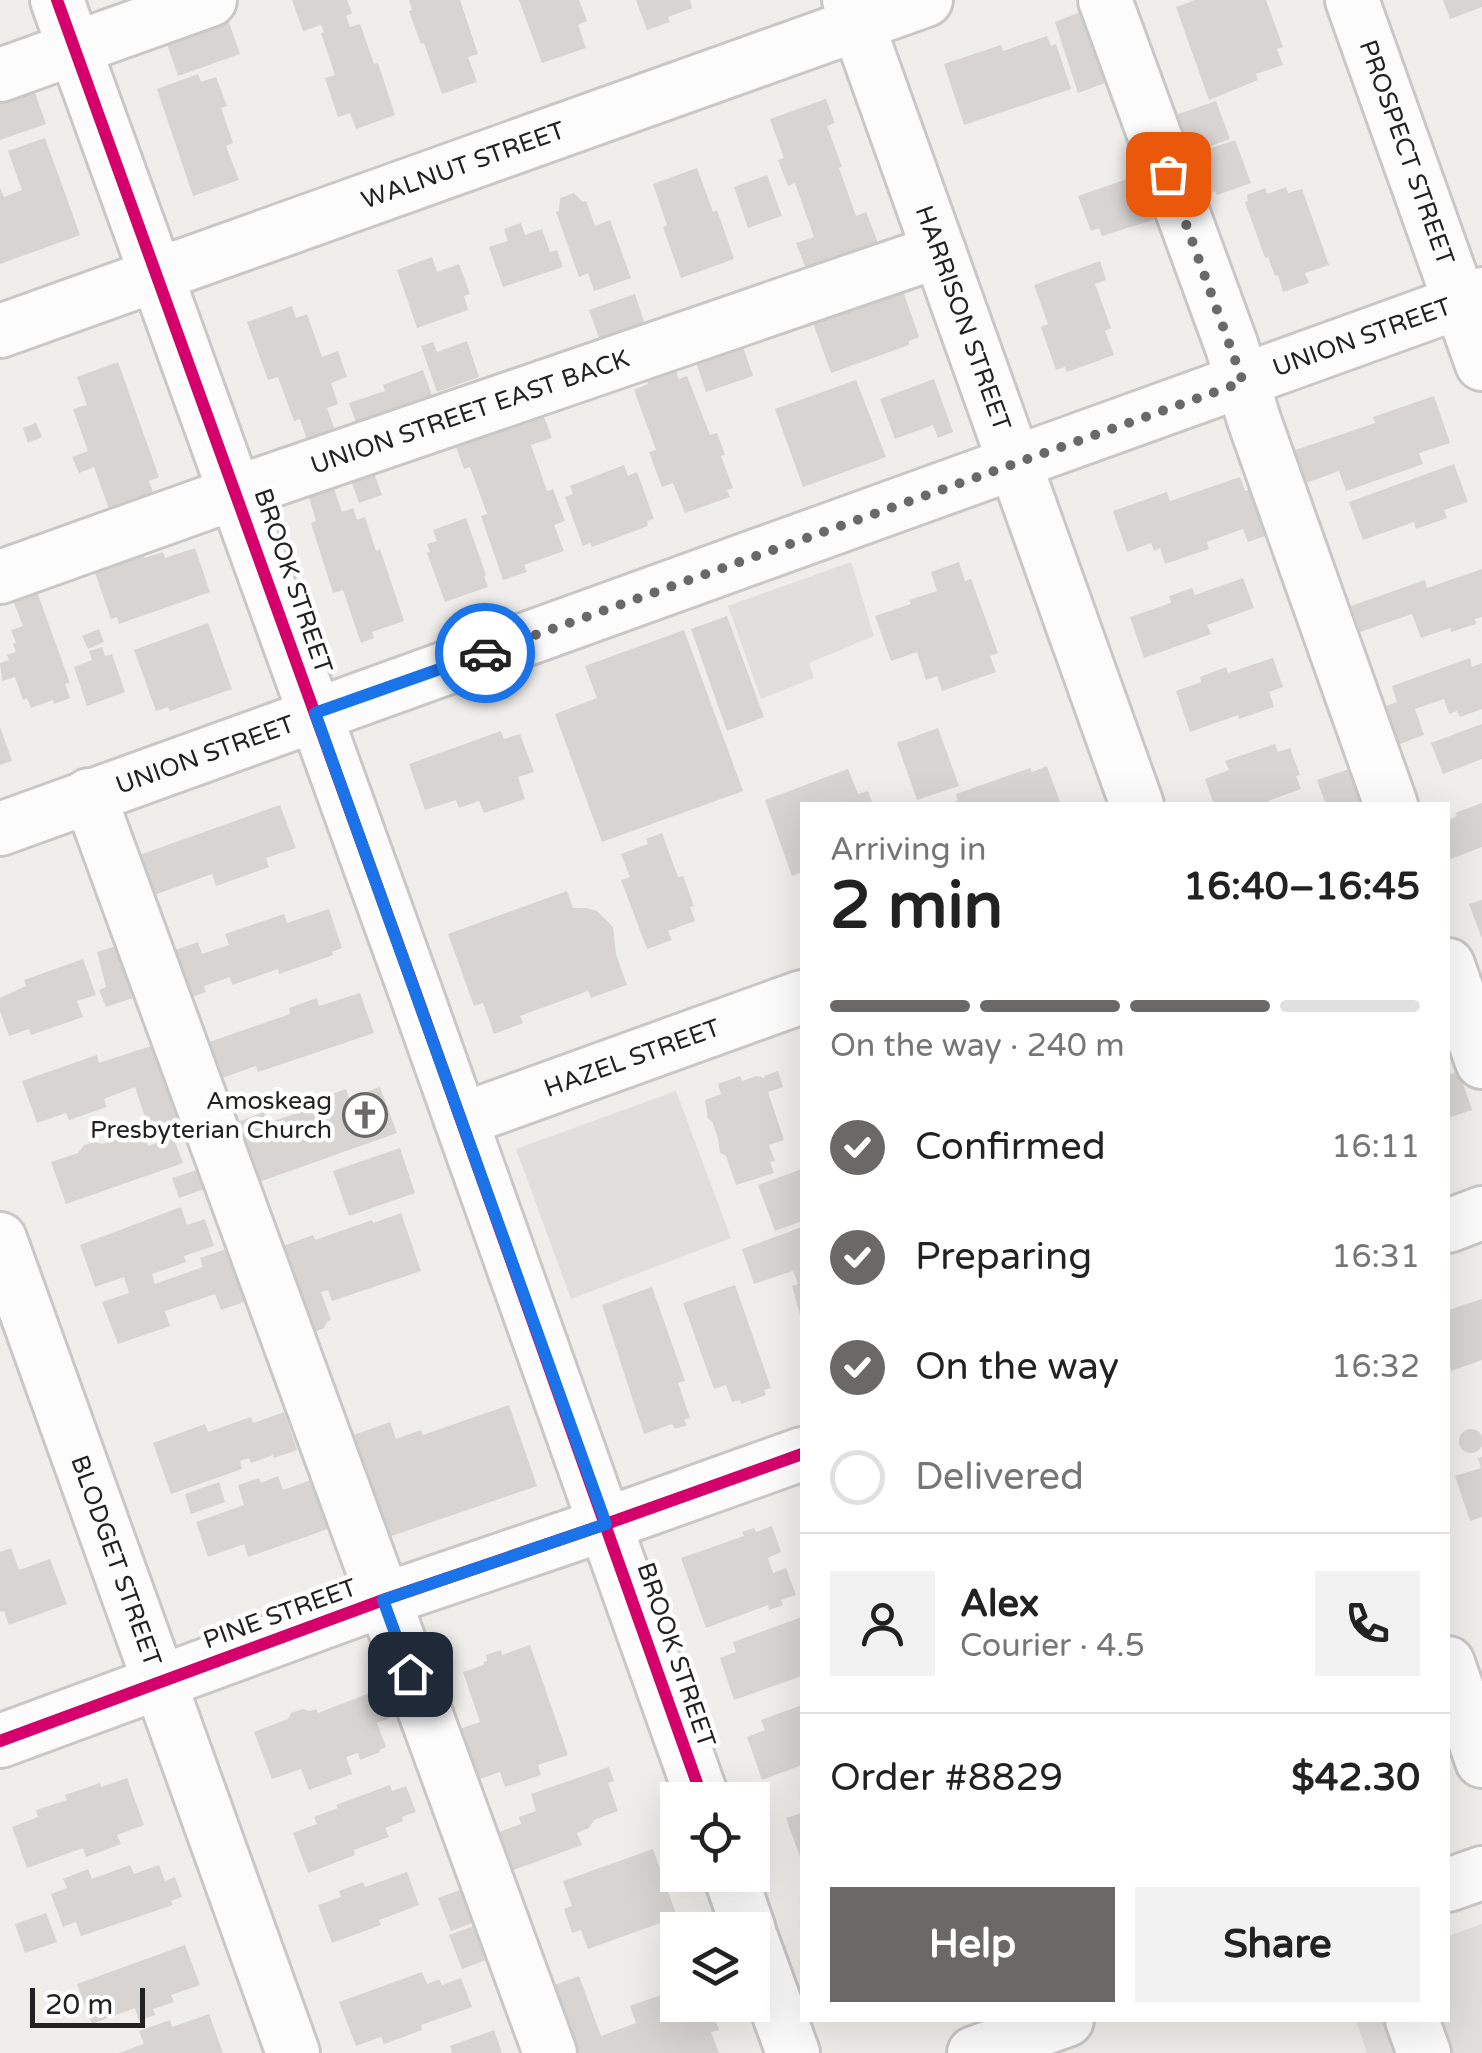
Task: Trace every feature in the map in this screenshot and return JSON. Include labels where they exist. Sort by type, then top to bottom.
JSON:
[{"type":"street","name":"BROOK STREET","points":[[57,0],[238,492],[697,1782]]},
{"type":"street","points":[[0,74],[210,0]]},
{"type":"street","name":"WALNUT STREET","points":[[0,331],[853,12],[926,0]]},
{"type":"street","points":[[1105,0],[1390,802]]},
{"type":"street","name":"PROSPECT STREET","points":[[1352,0],[1471,298],[1482,364]]},
{"type":"street","name":"HARRISON STREET","points":[[853,12],[1136,802]]},
{"type":"street","name":"UNION STREET EAST BACK","points":[[0,577],[938,251]]},
{"type":"street","name":"UNION STREET","points":[[0,829],[1471,298]]},
{"type":"street","points":[[89,796],[550,2053]]},
{"type":"street","points":[[1450,971],[1482,1062]]},
{"type":"street","name":"HAZEL STREET","points":[[461,1120],[800,998]]},
{"type":"street","points":[[1450,1225],[1482,1213]]},
{"type":"street","name":"BLODGET STREET","points":[[0,1240],[292,2053]]},
{"type":"street","name":"PINE STREET","points":[[0,1740],[383,1600],[800,1455]]},
{"type":"street","points":[[1450,1668],[1482,1761]]},
{"type":"street","points":[[1450,1884],[1482,1873]]},
{"type":"street","points":[[770,1990],[793,2053]]},
{"type":"street","points":[[974,2053],[1061,2022]]},
{"type":"street","points":[[1413,2022],[1424,2053]]},
{"type":"shaded area","points":[[851,562],[874,636],[809,663],[814,678],[761,699],[728,606]]},
{"type":"shaded area","points":[[676,1091],[731,1238],[571,1299],[516,1149]]},
{"type":"shaded area","points":[[1482,1924],[1482,2053],[1367,2053],[1357,2022],[1450,2022],[1450,1935]]},
{"type":"building","points":[[292,0],[347,0],[352,13],[346,16],[350,27],[360,24],[395,115],[356,129],[350,113],[338,117],[325,78],[335,75],[321,33],[324,32],[321,25],[303,31]]},
{"type":"building","points":[[409,0],[460,0],[478,54],[468,57],[477,82],[442,94],[409,11]]},
{"type":"building","points":[[519,0],[579,0],[587,21],[578,25],[586,48],[542,63]]},
{"type":"building","points":[[636,0],[690,0],[692,8],[647,30]]},
{"type":"building","points":[[1195,0],[1266,0],[1283,47],[1277,49],[1283,65],[1256,74],[1258,80],[1209,100],[1176,7]]},
{"type":"building","points":[[1443,0],[1482,0],[1482,7],[1450,19]]},
{"type":"building","points":[[1088,9],[1108,82],[1078,93],[1055,22]]},
{"type":"building","points":[[227,17],[240,54],[178,76],[165,38]]},
{"type":"building","points":[[1047,36],[1051,46],[1056,44],[1071,89],[964,125],[944,64],[1001,45],[1003,51]]},
{"type":"building","points":[[198,74],[201,82],[216,77],[227,106],[221,108],[233,143],[226,146],[239,180],[193,196],[157,89]]},
{"type":"building","points":[[33,87],[46,124],[0,140],[0,98]]},
{"type":"building","points":[[826,99],[835,123],[827,126],[856,216],[866,212],[880,248],[808,274],[796,243],[814,237],[795,183],[788,186],[778,160],[784,158],[770,119]]},
{"type":"building","points":[[1216,101],[1230,139],[1176,159],[1161,120]]},
{"type":"building","points":[[45,138],[80,235],[0,264],[0,188],[4,197],[22,190],[8,151]]},
{"type":"building","points":[[1235,140],[1251,183],[1217,195],[1215,191],[1200,196],[1178,159]]},
{"type":"building","points":[[697,168],[734,259],[681,278],[653,184]]},
{"type":"building","points":[[1147,172],[1163,217],[1102,236],[1099,228],[1091,231],[1078,196]]},
{"type":"building","points":[[767,175],[782,216],[748,228],[734,187]]},
{"type":"building","points":[[1286,187],[1288,193],[1302,189],[1329,265],[1305,273],[1309,283],[1283,292],[1278,275],[1265,258],[1245,202],[1247,195],[1265,188],[1267,194]]},
{"type":"building","points":[[574,193],[586,201],[595,226],[610,220],[631,278],[594,291],[588,273],[579,277],[556,212],[560,198]]},
{"type":"building","points":[[521,223],[525,235],[542,229],[550,252],[557,250],[563,267],[503,287],[489,247],[508,241],[504,229]]},
{"type":"building","points":[[432,257],[437,272],[459,264],[470,294],[464,296],[468,310],[417,328],[397,270]]},
{"type":"building","points":[[1100,261],[1106,280],[1095,284],[1111,328],[1105,331],[1114,355],[1067,372],[1065,367],[1056,370],[1041,327],[1048,324],[1034,285]]},
{"type":"building","points":[[902,288],[919,337],[909,341],[909,345],[831,373],[812,320]]},
{"type":"building","points":[[635,294],[647,331],[602,346],[589,310]]},
{"type":"building","points":[[292,306],[296,318],[307,314],[322,357],[338,351],[347,377],[331,383],[338,404],[327,408],[337,436],[309,446],[300,419],[294,421],[278,377],[268,380],[247,322]]},
{"type":"building","points":[[467,341],[479,377],[437,392],[421,346],[433,342],[437,352]]},
{"type":"building","points":[[742,343],[753,376],[706,392],[695,359]]},
{"type":"building","points":[[118,362],[159,477],[149,481],[158,507],[114,523],[94,467],[79,473],[72,457],[88,451],[73,409],[87,405],[77,377]]},
{"type":"building","points":[[673,362],[679,379],[687,376],[710,435],[717,433],[733,488],[727,490],[730,497],[685,513],[673,483],[662,487],[649,452],[656,450],[634,390],[648,384],[644,373]]},
{"type":"building","points":[[423,370],[436,407],[360,434],[349,403],[385,391],[383,385]]},
{"type":"building","points":[[934,379],[953,432],[938,438],[933,425],[895,439],[880,399]]},
{"type":"building","points":[[856,380],[886,457],[803,487],[775,409]]},
{"type":"building","points":[[1434,396],[1450,443],[1419,453],[1423,464],[1346,491],[1339,471],[1306,483],[1295,450],[1375,423],[1373,417]]},
{"type":"building","points":[[538,401],[552,438],[531,445],[547,491],[553,489],[565,521],[554,525],[564,551],[524,565],[527,572],[503,580],[481,516],[487,514],[470,467],[464,469],[451,433]]},
{"type":"building","points":[[36,423],[42,437],[28,443],[23,428]]},
{"type":"building","points":[[370,462],[382,495],[359,503],[347,469]]},
{"type":"building","points":[[1454,464],[1468,502],[1444,510],[1447,518],[1416,529],[1414,522],[1363,540],[1349,502]]},
{"type":"building","points":[[624,465],[628,476],[637,472],[654,519],[647,521],[648,526],[592,547],[590,543],[583,546],[565,497],[573,494],[570,486]]},
{"type":"building","points":[[1240,477],[1245,491],[1263,485],[1279,531],[1248,542],[1243,529],[1207,542],[1209,549],[1165,564],[1160,548],[1154,551],[1151,543],[1127,552],[1113,511],[1167,492],[1170,501]]},
{"type":"building","points":[[334,489],[342,512],[353,508],[357,520],[365,517],[404,621],[372,632],[374,638],[361,643],[343,590],[333,593],[311,523],[316,521],[309,497]]},
{"type":"building","points":[[466,518],[488,587],[445,602],[427,544],[437,541],[433,530]]},
{"type":"building","points":[[195,548],[210,592],[119,624],[117,617],[111,619],[93,567],[142,550],[145,558],[163,552],[165,558]]},
{"type":"building","points":[[959,562],[965,581],[971,579],[998,653],[990,656],[996,672],[942,691],[937,676],[926,680],[917,652],[891,661],[875,616],[937,591],[931,572]]},
{"type":"building","points":[[1482,569],[1482,617],[1475,619],[1476,624],[1421,638],[1412,614],[1360,632],[1351,606],[1425,580],[1427,588]]},
{"type":"building","points":[[1243,578],[1254,608],[1207,625],[1211,634],[1144,658],[1130,617],[1171,603],[1169,596],[1192,588],[1195,595]]},
{"type":"building","points":[[36,589],[70,683],[65,684],[70,698],[31,708],[27,698],[23,700],[15,677],[2,681],[0,663],[16,652],[11,630],[23,626],[12,598]]},
{"type":"building","points":[[727,616],[764,717],[727,731],[691,629]]},
{"type":"building","points":[[208,623],[232,689],[170,711],[168,707],[156,711],[134,650]]},
{"type":"building","points":[[99,629],[104,642],[88,649],[82,636]]},
{"type":"building","points":[[684,630],[743,791],[602,842],[555,714],[597,698],[585,666]]},
{"type":"building","points":[[102,647],[105,656],[112,654],[125,692],[87,706],[74,667],[92,660],[89,651]]},
{"type":"building","points":[[1273,658],[1283,687],[1269,692],[1274,707],[1190,732],[1176,691],[1226,667],[1228,673]]},
{"type":"building","points":[[1470,658],[1472,667],[1482,663],[1482,709],[1460,717],[1457,711],[1449,714],[1444,699],[1415,709],[1424,735],[1387,749],[1373,711],[1397,702],[1392,686]]},
{"type":"building","points":[[1482,724],[1482,759],[1443,774],[1431,743]]},
{"type":"building","points":[[0,727],[12,761],[0,765]]},
{"type":"building","points":[[938,728],[959,786],[917,800],[897,743]]},
{"type":"building","points":[[501,731],[504,739],[520,734],[534,772],[518,777],[525,799],[484,813],[479,801],[459,808],[456,800],[425,810],[409,764]]},
{"type":"building","points":[[1275,744],[1278,752],[1290,748],[1301,789],[1268,802],[1213,802],[1205,779],[1229,770],[1225,761]]},
{"type":"building","points":[[1047,766],[1060,802],[954,802],[958,800],[956,794],[1030,768],[1032,772]]},
{"type":"building","points":[[1352,768],[1364,802],[1325,802],[1317,780]]},
{"type":"building","points":[[848,769],[858,794],[868,791],[872,802],[800,802],[800,873],[792,876],[765,800]]},
{"type":"building","points":[[1482,803],[1482,847],[1450,859],[1450,819],[1457,816],[1455,813]]},
{"type":"building","points":[[280,805],[296,848],[266,858],[269,867],[216,886],[212,874],[149,897],[134,857]]},
{"type":"building","points":[[662,833],[678,877],[683,876],[695,921],[668,931],[672,940],[647,949],[621,880],[630,877],[621,854],[648,844],[646,839]]},
{"type":"building","points":[[567,891],[573,908],[597,911],[613,927],[616,954],[627,985],[591,998],[588,991],[520,1016],[523,1023],[494,1034],[483,1003],[474,1006],[448,934]]},
{"type":"building","points":[[1482,900],[1482,939],[1469,904]]},
{"type":"building","points":[[329,909],[342,948],[333,955],[232,985],[230,977],[204,986],[206,992],[184,1000],[167,953],[198,942],[202,954],[229,945],[225,934],[284,914],[287,923]]},
{"type":"building","points":[[131,941],[151,992],[106,1007],[99,990],[106,987],[97,952]]},
{"type":"building","points":[[83,959],[96,995],[77,1001],[83,1017],[31,1035],[29,1029],[9,1036],[0,998],[26,986],[24,980]]},
{"type":"building","points":[[360,993],[374,1033],[258,1072],[256,1066],[214,1081],[201,1045],[290,1014],[289,1008],[317,998],[319,1006]]},
{"type":"building","points":[[169,1040],[200,1129],[175,1137],[171,1125],[150,1132],[135,1087],[104,1099],[107,1107],[69,1120],[66,1113],[37,1123],[22,1081],[97,1055],[99,1063]]},
{"type":"building","points":[[778,1071],[783,1087],[768,1092],[784,1140],[769,1145],[775,1161],[770,1162],[774,1173],[736,1185],[726,1156],[720,1153],[705,1100],[721,1094],[718,1084],[740,1076],[742,1081],[756,1076],[765,1078]]},
{"type":"building","points":[[1459,1071],[1472,1110],[1450,1117],[1450,1074]]},
{"type":"building","points":[[380,1087],[397,1133],[248,1186],[227,1126],[264,1112],[268,1123],[320,1105],[318,1099],[346,1089],[349,1098]]},
{"type":"building","points":[[126,1136],[129,1143],[145,1137],[148,1146],[173,1137],[183,1163],[66,1204],[51,1162],[78,1153],[84,1145]]},
{"type":"building","points":[[400,1148],[415,1193],[349,1216],[333,1171]]},
{"type":"building","points":[[204,1168],[210,1187],[179,1198],[172,1178]]},
{"type":"building","points":[[800,1170],[800,1222],[775,1231],[758,1185]]},
{"type":"building","points":[[181,1207],[187,1225],[205,1219],[214,1246],[184,1256],[186,1262],[152,1274],[155,1284],[203,1267],[200,1258],[241,1244],[259,1297],[221,1310],[215,1294],[165,1311],[170,1326],[118,1344],[102,1302],[129,1293],[124,1277],[95,1287],[80,1245]]},
{"type":"building","points":[[401,1213],[421,1271],[332,1301],[328,1290],[321,1292],[331,1320],[314,1332],[275,1249],[313,1235],[315,1240]]},
{"type":"building","points":[[800,1228],[800,1315],[792,1286],[798,1284],[793,1271],[754,1284],[742,1249]]},
{"type":"building","points":[[735,1285],[771,1388],[764,1390],[766,1395],[741,1404],[740,1400],[732,1402],[726,1385],[714,1389],[683,1303]]},
{"type":"building","points":[[652,1287],[685,1381],[678,1383],[690,1418],[684,1420],[687,1425],[675,1429],[672,1424],[644,1434],[602,1305]]},
{"type":"building","points":[[1482,1299],[1482,1360],[1451,1371],[1450,1366],[1450,1309]]},
{"type":"building","points":[[509,1405],[537,1486],[380,1540],[345,1438],[390,1422],[396,1439],[421,1430],[423,1435]]},
{"type":"building","points":[[284,1412],[297,1450],[251,1463],[249,1458],[240,1461],[242,1469],[171,1494],[153,1443],[205,1424],[208,1432],[251,1417],[253,1423]]},
{"type":"building","points":[[1471,1429],[1480,1432],[1480,1450],[1471,1453],[1462,1450],[1459,1441],[1462,1432]]},
{"type":"building","points":[[1482,1457],[1482,1517],[1470,1521],[1455,1476],[1481,1468],[1478,1458]]},
{"type":"building","points":[[278,1476],[283,1490],[314,1479],[331,1528],[248,1557],[244,1544],[208,1557],[196,1522],[244,1505],[238,1485],[259,1478],[261,1483]]},
{"type":"building","points":[[219,1482],[225,1502],[191,1514],[185,1494]]},
{"type":"building","points":[[772,1526],[781,1552],[768,1558],[773,1573],[786,1568],[796,1595],[781,1600],[783,1605],[769,1610],[768,1605],[706,1628],[681,1558],[744,1536],[742,1532]]},
{"type":"building","points":[[11,1548],[19,1570],[50,1559],[67,1604],[9,1625],[4,1611],[0,1612],[0,1552]]},
{"type":"building","points":[[800,1618],[800,1677],[734,1700],[720,1658],[736,1652],[733,1642]]},
{"type":"building","points":[[530,1645],[568,1755],[538,1765],[541,1775],[505,1787],[500,1772],[468,1783],[450,1732],[480,1722],[463,1672],[484,1665],[486,1655],[501,1650],[502,1655]]},
{"type":"building","points":[[380,1689],[390,1718],[377,1723],[386,1747],[380,1752],[360,1760],[358,1753],[346,1757],[352,1774],[309,1790],[301,1769],[272,1779],[254,1732],[288,1719],[291,1713],[316,1709],[318,1713]]},
{"type":"building","points":[[800,1706],[800,1766],[762,1780],[747,1737],[765,1730],[761,1720]]},
{"type":"building","points":[[609,1767],[614,1781],[608,1783],[618,1811],[594,1820],[589,1828],[577,1833],[582,1845],[500,1875],[486,1837],[521,1824],[519,1817],[536,1811],[531,1794]]},
{"type":"building","points":[[127,1778],[144,1825],[117,1835],[121,1844],[86,1857],[83,1848],[27,1868],[12,1827],[38,1817],[36,1810],[67,1800],[65,1795]]},
{"type":"building","points":[[390,1785],[392,1791],[406,1786],[416,1812],[385,1828],[389,1837],[308,1873],[293,1833],[317,1824],[314,1817],[338,1808],[336,1805]]},
{"type":"building","points":[[800,1814],[800,1856],[786,1818]]},
{"type":"building","points":[[653,1849],[660,1869],[660,1892],[668,1892],[675,1912],[660,1912],[660,1923],[588,1949],[581,1930],[572,1933],[564,1909],[572,1906],[563,1881]]},
{"type":"building","points":[[130,1865],[134,1874],[159,1865],[165,1881],[175,1877],[182,1897],[171,1901],[173,1905],[81,1936],[76,1922],[63,1927],[51,1894],[67,1888],[63,1879],[88,1869],[92,1879]]},
{"type":"building","points":[[407,1872],[419,1905],[379,1920],[381,1925],[332,1943],[318,1905],[341,1897],[339,1891],[363,1882],[365,1887]]},
{"type":"building","points":[[468,1887],[480,1920],[451,1931],[438,1898]]},
{"type":"building","points":[[46,1913],[57,1942],[25,1953],[15,1924]]},
{"type":"building","points":[[482,1923],[494,1957],[462,1969],[449,1935]]},
{"type":"building","points":[[185,1945],[200,1985],[171,1995],[174,2002],[153,2009],[155,2015],[139,2021],[135,2008],[92,2024],[77,1984]]},
{"type":"building","points":[[422,1972],[427,1984],[439,1979],[442,1985],[461,1978],[472,2007],[421,2025],[422,2030],[384,2044],[381,2037],[356,2046],[339,2002]]},
{"type":"building","points":[[579,1976],[601,2036],[636,2023],[630,2006],[660,1995],[660,2022],[716,2022],[719,2030],[711,2032],[719,2053],[564,2053],[541,1990]]},
{"type":"building","points":[[209,2014],[223,2053],[119,2053],[144,2044],[139,2031],[170,2020],[172,2027]]},
{"type":"building","points":[[494,2030],[502,2053],[452,2053],[450,2046]]},
{"type":"cycle path","points":[[57,0],[697,1782]]},
{"type":"cycle path","points":[[0,1741],[383,1600],[800,1455]]},
{"type":"way so far","points":[[485,653],[1243,382],[1168,174]]},
{"type":"place","name":"Amoskeag Presbyterian Church","points":[[365,1115]]},
{"type":"route","points":[[410,1674],[383,1600],[606,1524],[315,713],[485,653]]}]
